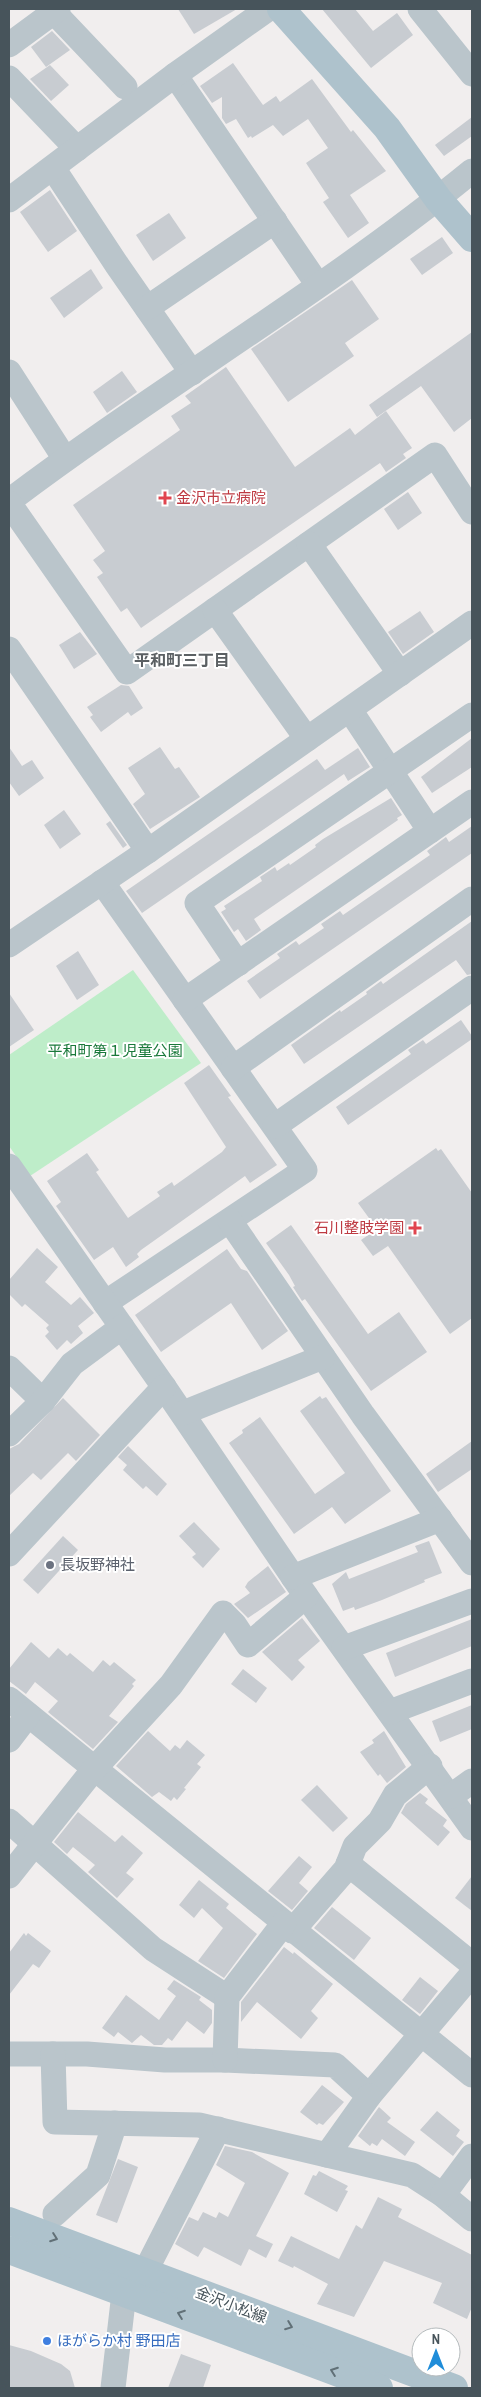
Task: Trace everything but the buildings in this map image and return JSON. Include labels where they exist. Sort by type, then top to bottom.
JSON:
[{"type":"main road","points":[[281,9],[388,128],[438,199],[472,238]]},
{"type":"main road","name":"金沢小松線","points":[[9,2221],[454,2388]]},
{"type":"main road","name":"金沢小松線","points":[[9,2250],[379,2388]]},
{"type":"street","points":[[9,200],[175,74],[268,9]]},
{"type":"street","points":[[420,9],[472,74]]},
{"type":"street","points":[[9,45],[54,10],[125,87]]},
{"type":"street","points":[[175,74],[318,285]]},
{"type":"street","points":[[9,78],[77,149]]},
{"type":"street","points":[[53,168],[192,373]]},
{"type":"street","points":[[472,171],[438,199],[318,285],[65,459],[9,502],[127,672],[434,455],[472,512]]},
{"type":"street","points":[[147,308],[275,221]]},
{"type":"street","points":[[9,372],[65,459]]},
{"type":"street","points":[[308,544],[400,674]]},
{"type":"street","points":[[215,610],[307,740]]},
{"type":"street","points":[[12,935],[102,882],[148,851],[472,623]]},
{"type":"street","points":[[9,650],[148,851]]},
{"type":"street","points":[[350,710],[430,831]]},
{"type":"street","points":[[238,964],[197,903],[472,715]]},
{"type":"street","points":[[186,1000],[472,802]]},
{"type":"street","points":[[102,882],[305,1170],[105,1303]]},
{"type":"street","points":[[234,1068],[472,899]]},
{"type":"street","points":[[275,1126],[472,988]]},
{"type":"street","points":[[9,1166],[164,1387],[300,1586],[430,1766],[472,1828]]},
{"type":"street","points":[[230,1221],[363,1415],[472,1562]]},
{"type":"street","points":[[9,1434],[43,1401],[72,1364],[122,1328]]},
{"type":"street","points":[[182,1413],[323,1357]]},
{"type":"street","points":[[9,1368],[43,1401]]},
{"type":"street","points":[[9,1554],[164,1387]]},
{"type":"street","points":[[9,1876],[94,1769],[171,1685],[223,1613],[234,1624],[248,1645],[300,1586],[440,1519]]},
{"type":"street","points":[[344,1648],[472,1601]]},
{"type":"street","points":[[390,1712],[472,1681]]},
{"type":"street","points":[[9,1698],[472,2075]]},
{"type":"street","points":[[9,1740],[28,1715]]},
{"type":"street","points":[[225,2060],[227,1997],[288,1927],[348,1864],[355,1846],[380,1821],[395,1795],[430,1766]]},
{"type":"street","points":[[451,1796],[472,1781]]},
{"type":"street","points":[[9,1820],[153,1949],[227,1997]]},
{"type":"street","points":[[348,1864],[472,1964]]},
{"type":"street","points":[[327,2155],[369,2096],[472,1974]]},
{"type":"street","points":[[9,2054],[335,2065],[369,2096]]},
{"type":"street","points":[[53,2054],[55,2122],[199,2125],[218,2129],[412,2176],[443,2195],[472,2219]]},
{"type":"street","points":[[55,2214],[98,2176],[115,2123]]},
{"type":"street","points":[[145,2272],[218,2129]]},
{"type":"street","points":[[443,2195],[472,2156]]},
{"type":"street","points":[[113,2388],[124,2293]]},
{"type":"green space","name":"平和町第１児童公園","points":[[133,970],[201,1063],[30,1176],[9,1146],[9,1055]]},
{"type":"place","name":"金沢市立病院","points":[[165,498]]},
{"type":"place","name":"石川整肢学園","points":[[415,1228]]},
{"type":"place","name":"長坂野神社","points":[[50,1565]]},
{"type":"place","name":"ほがらか村 野田店","points":[[47,2341]]},
{"type":"district","name":"平和町三丁目","points":[[182,660]]}]
